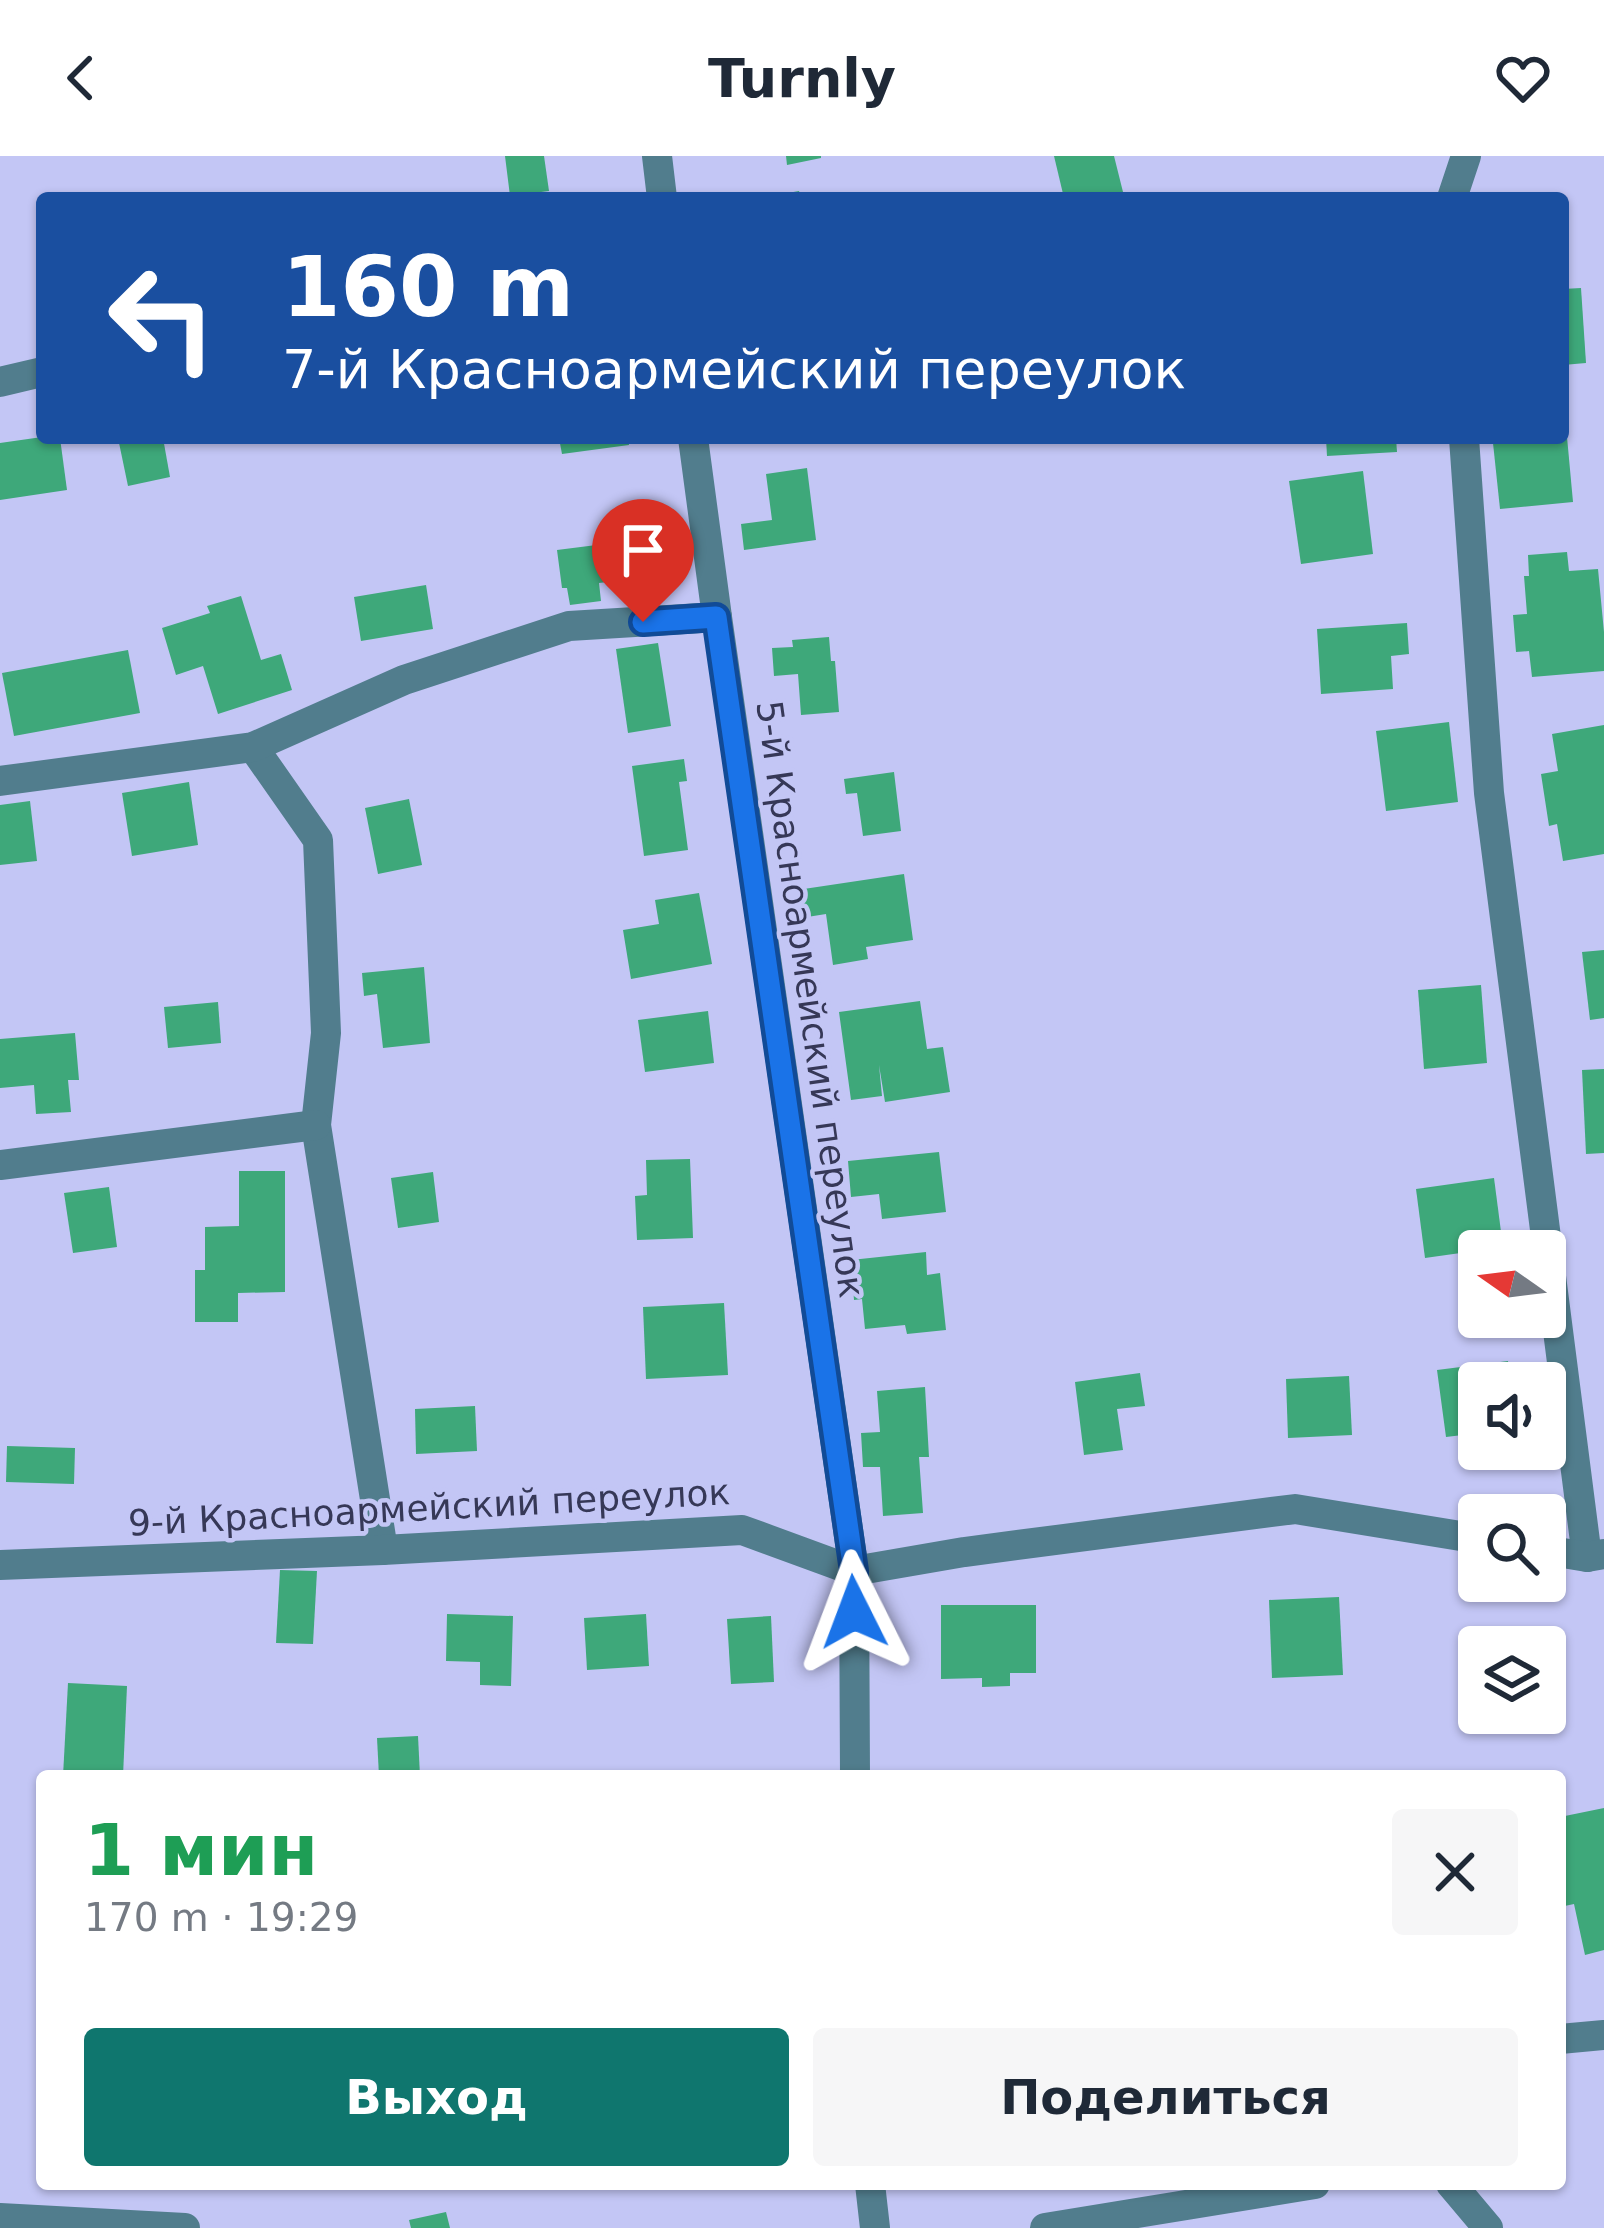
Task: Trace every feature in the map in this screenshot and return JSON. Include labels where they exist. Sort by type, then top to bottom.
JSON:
[{"type":"street","points":[[657,156],[661,192]]},
{"type":"street","points":[[1454,192],[1466,156]]},
{"type":"street","points":[[0,382],[36,373]]},
{"type":"street","name":"5-й Красноармейский переулок","points":[[694,444],[854,1571],[855,1770]]},
{"type":"street","points":[[1464,444],[1489,793],[1596,1556],[1566,1552]]},
{"type":"street","points":[[0,781],[253,747],[404,680],[568,626],[716,617]]},
{"type":"street","points":[[253,747],[318,840],[326,1033],[316,1125],[382,1550]]},
{"type":"street","points":[[0,1165],[316,1125]]},
{"type":"street","points":[[854,1571],[1295,1509],[1458,1536]]},
{"type":"street","name":"9-й Красноармейский переулок","points":[[0,1565],[742,1529],[854,1571]]},
{"type":"street","points":[[1566,2038],[1604,2035]]},
{"type":"street","points":[[871,2190],[875,2228]]},
{"type":"street","points":[[1045,2228],[1279,2190]]},
{"type":"street","points":[[1456,2190],[1488,2228]]},
{"type":"street","points":[[0,2218],[185,2228]]},
{"type":"building","points":[[505,156],[544,156],[549,191],[510,192]]},
{"type":"building","points":[[786,156],[821,156],[821,158],[787,165]]},
{"type":"building","points":[[1054,156],[1114,156],[1123,192],[1063,192]]},
{"type":"building","points":[[1581,288],[1586,363],[1569,364],[1569,289]]},
{"type":"building","points":[[36,438],[36,444],[61,444],[67,490],[0,500],[0,443]]},
{"type":"building","points":[[119,444],[164,444],[170,477],[128,486]]},
{"type":"building","points":[[560,444],[629,445],[562,454]]},
{"type":"building","points":[[1326,444],[1396,444],[1397,452],[1327,456]]},
{"type":"building","points":[[1493,444],[1568,444],[1573,502],[1500,509]]},
{"type":"building","points":[[807,468],[816,540],[744,550],[741,524],[772,520],[766,474]]},
{"type":"building","points":[[1363,471],[1373,554],[1301,564],[1289,481]]},
{"type":"building","points":[[644,539],[648,577],[599,583],[601,601],[570,605],[567,588],[562,588],[557,550]]},
{"type":"building","points":[[1567,552],[1569,571],[1598,569],[1604,671],[1532,677],[1529,651],[1516,652],[1513,615],[1527,614],[1524,576],[1529,576],[1528,555]]},
{"type":"building","points":[[426,585],[433,629],[361,641],[354,597]]},
{"type":"building","points":[[241,596],[261,660],[281,654],[292,690],[218,714],[203,666],[176,675],[162,628],[210,613],[207,606]]},
{"type":"building","points":[[1407,623],[1409,654],[1391,656],[1393,689],[1321,694],[1317,629]]},
{"type":"building","points":[[829,637],[839,712],[801,715],[798,674],[774,676],[772,648],[793,647],[792,640]]},
{"type":"building","points":[[658,643],[671,726],[628,733],[616,649]]},
{"type":"building","points":[[128,650],[140,713],[14,736],[2,673]]},
{"type":"building","points":[[1449,722],[1458,802],[1386,811],[1376,731]]},
{"type":"building","points":[[1604,725],[1604,854],[1563,861],[1557,824],[1549,826],[1541,774],[1558,771],[1552,734]]},
{"type":"building","points":[[684,759],[687,781],[679,782],[688,850],[644,856],[632,766]]},
{"type":"building","points":[[894,772],[901,831],[863,836],[857,793],[846,794],[844,779]]},
{"type":"building","points":[[189,782],[198,845],[132,856],[122,793]]},
{"type":"building","points":[[409,799],[422,865],[378,874],[365,808]]},
{"type":"building","points":[[30,801],[37,861],[0,865],[0,805]]},
{"type":"building","points":[[904,874],[913,940],[866,947],[868,959],[833,965],[826,914],[801,918],[797,890]]},
{"type":"building","points":[[699,893],[712,964],[631,979],[623,930],[659,924],[655,900]]},
{"type":"building","points":[[1604,950],[1604,1018],[1590,1020],[1582,952]]},
{"type":"building","points":[[424,967],[430,1043],[383,1048],[377,994],[364,996],[362,973]]},
{"type":"building","points":[[1481,985],[1487,1063],[1424,1069],[1418,990]]},
{"type":"building","points":[[920,1001],[927,1049],[943,1047],[950,1092],[885,1102],[879,1065],[882,1096],[851,1100],[839,1012]]},
{"type":"building","points":[[218,1002],[221,1043],[168,1048],[164,1007]]},
{"type":"building","points":[[708,1011],[714,1063],[645,1072],[638,1020]]},
{"type":"building","points":[[75,1033],[79,1080],[68,1080],[71,1112],[36,1114],[34,1085],[0,1088],[0,1039]]},
{"type":"building","points":[[1604,1069],[1604,1153],[1586,1154],[1582,1070]]},
{"type":"building","points":[[939,1152],[946,1212],[882,1219],[879,1194],[851,1197],[848,1161]]},
{"type":"building","points":[[690,1159],[693,1238],[637,1240],[635,1196],[647,1195],[646,1160]]},
{"type":"building","points":[[239,1171],[285,1171],[285,1292],[238,1293],[238,1322],[195,1322],[195,1270],[205,1270],[205,1227],[239,1226]]},
{"type":"building","points":[[433,1172],[439,1222],[398,1228],[391,1178]]},
{"type":"building","points":[[1494,1178],[1501,1230],[1458,1230],[1458,1253],[1425,1258],[1416,1189]]},
{"type":"building","points":[[109,1187],[117,1247],[73,1253],[64,1193]]},
{"type":"building","points":[[926,1252],[927,1275],[940,1273],[946,1330],[907,1334],[905,1325],[865,1329],[862,1299],[854,1300],[851,1260]]},
{"type":"building","points":[[724,1303],[728,1375],[646,1379],[643,1307]]},
{"type":"building","points":[[1458,1367],[1458,1436],[1446,1437],[1437,1370]]},
{"type":"building","points":[[1140,1373],[1145,1406],[1117,1409],[1123,1450],[1084,1455],[1075,1382]]},
{"type":"building","points":[[1349,1376],[1352,1435],[1288,1438],[1286,1379]]},
{"type":"building","points":[[925,1387],[929,1457],[919,1457],[923,1513],[883,1516],[880,1467],[863,1467],[861,1433],[880,1432],[877,1391]]},
{"type":"building","points":[[475,1406],[477,1451],[416,1454],[415,1409]]},
{"type":"building","points":[[7,1446],[75,1448],[74,1484],[6,1482]]},
{"type":"building","points":[[280,1570],[317,1571],[313,1644],[276,1643]]},
{"type":"building","points":[[1339,1597],[1343,1675],[1272,1678],[1269,1600]]},
{"type":"building","points":[[941,1605],[1036,1605],[1036,1673],[1010,1673],[1010,1686],[982,1687],[982,1678],[941,1679]]},
{"type":"building","points":[[447,1614],[513,1616],[511,1686],[480,1685],[480,1662],[446,1661]]},
{"type":"building","points":[[646,1614],[649,1666],[587,1670],[584,1618]]},
{"type":"building","points":[[771,1616],[774,1682],[731,1684],[727,1619]]},
{"type":"building","points":[[68,1683],[127,1686],[123,1770],[63,1770]]},
{"type":"building","points":[[418,1736],[420,1770],[379,1770],[377,1738]]},
{"type":"building","points":[[1604,1808],[1604,1950],[1585,1955],[1574,1904],[1566,1906],[1566,1816]]},
{"type":"building","points":[[446,2212],[450,2228],[411,2228],[409,2220]]},
{"type":"route","points":[[643,622],[716,617],[854,1571],[854,1612]]}]
